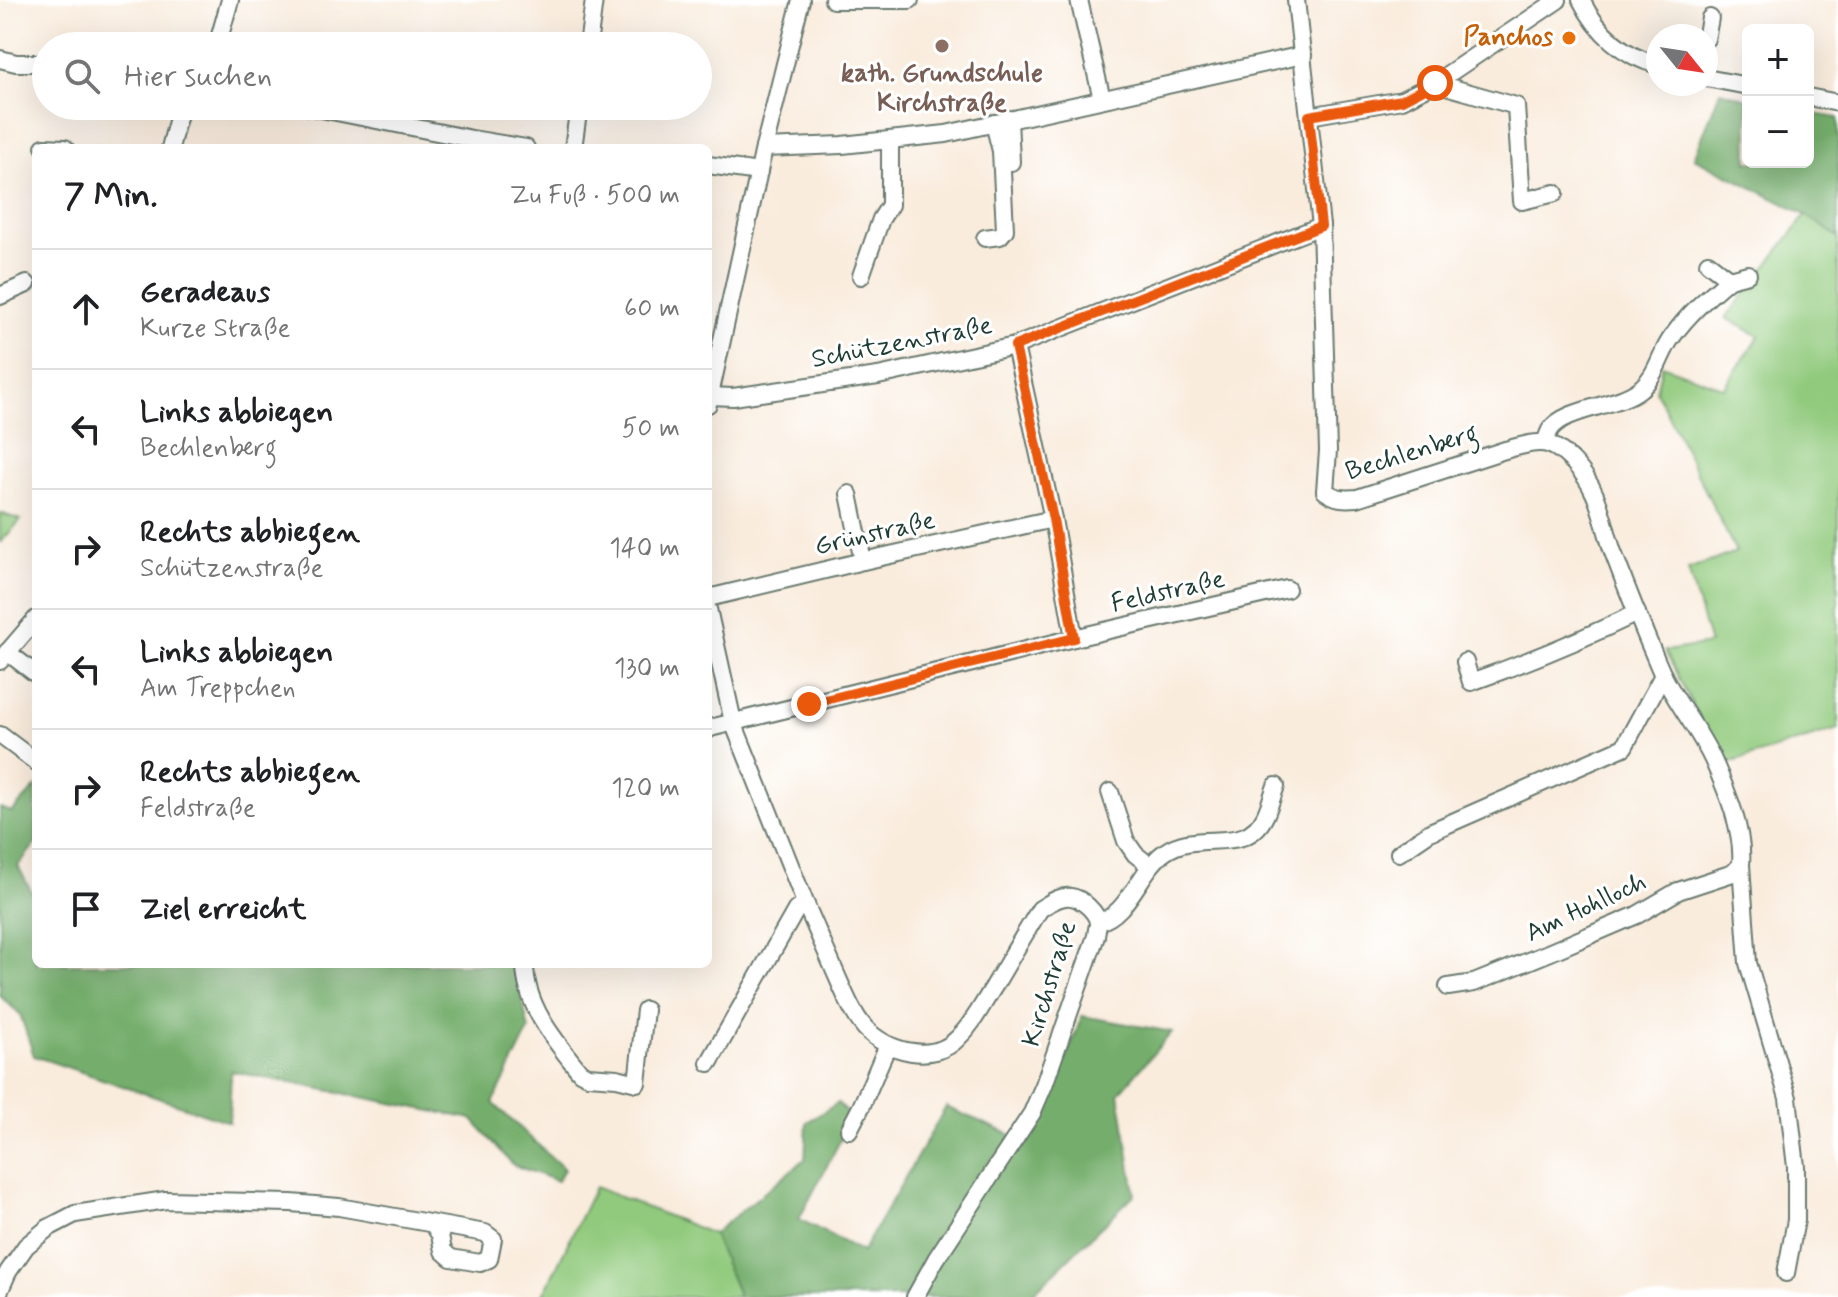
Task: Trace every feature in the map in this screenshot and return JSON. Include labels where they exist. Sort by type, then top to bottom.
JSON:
[{"type":"street","points":[[221,32],[230,0]]},
{"type":"street","points":[[590,32],[594,0]]},
{"type":"street","points":[[712,386],[764,148],[801,0]]},
{"type":"street","points":[[833,0],[910,0]]},
{"type":"street","points":[[1079,0],[1102,99]]},
{"type":"street","name":"Bechlenberg","points":[[1296,0],[1321,226],[1328,451],[1325,491],[1341,499],[1357,498],[1470,460],[1530,443],[1545,442]]},
{"type":"street","points":[[1309,116],[1402,100],[1435,83],[1558,0]]},
{"type":"street","points":[[1581,0],[1589,16],[1608,38],[1628,54],[1646,61]]},
{"type":"street","points":[[1709,24],[1710,18]]},
{"type":"street","points":[[764,148],[946,134],[1303,55]]},
{"type":"street","points":[[0,59],[32,63]]},
{"type":"street","points":[[1718,80],[1742,85]]},
{"type":"street","points":[[1435,83],[1516,106],[1522,201],[1555,193]]},
{"type":"street","points":[[1814,98],[1838,103]]},
{"type":"street","points":[[171,144],[177,120]]},
{"type":"street","points":[[376,120],[502,144]]},
{"type":"street","points":[[574,144],[577,120]]},
{"type":"street","points":[[985,238],[1000,236],[1005,230],[1001,121]]},
{"type":"street","points":[[1001,121],[1016,239]]},
{"type":"street","points":[[861,276],[881,219],[890,205],[890,140]]},
{"type":"street","points":[[712,166],[759,172]]},
{"type":"street","name":"Schützenstraße","points":[[712,400],[878,376],[1015,346],[1321,226]]},
{"type":"street","points":[[1706,298],[1710,278],[1708,263],[1729,279]]},
{"type":"street","points":[[1748,274],[1729,279],[1706,298],[1671,338],[1653,373],[1638,391],[1566,419],[1551,428],[1545,442],[1573,462],[1597,495],[1612,549],[1663,675],[1712,758],[1736,822],[1742,850],[1748,963],[1788,1098],[1796,1167],[1796,1220],[1786,1273]]},
{"type":"street","points":[[0,296],[27,284]]},
{"type":"street","points":[[1015,346],[1053,519],[1074,638]]},
{"type":"street","points":[[849,494],[863,561]]},
{"type":"street","name":"Grünstraße","points":[[712,597],[1053,519]]},
{"type":"street","name":"Feldstraße","points":[[712,727],[1287,589]]},
{"type":"street","points":[[1465,662],[1471,682],[1598,632],[1637,613]]},
{"type":"street","points":[[32,624],[4,656],[32,672]]},
{"type":"street","points":[[712,635],[733,722],[806,905],[851,1006],[864,1027],[888,1045],[849,1130]]},
{"type":"street","points":[[1399,853],[1430,832],[1624,747],[1663,675]]},
{"type":"street","points":[[0,735],[32,759]]},
{"type":"street","points":[[1098,922],[1108,920],[1117,913],[1150,866],[1168,849],[1194,840],[1240,839],[1255,830],[1265,816],[1276,786]]},
{"type":"street","points":[[1110,792],[1126,841],[1135,854],[1150,866]]},
{"type":"street","name":"Am Hohlloch","points":[[1448,987],[1474,983],[1548,953],[1637,915],[1678,891],[1733,873],[1741,865]]},
{"type":"street","name":"Kirchstraße","points":[[888,1045],[909,1052],[932,1052],[957,1040],[972,1021],[1040,909],[1058,898],[1072,896],[1095,915],[1098,922],[1096,936],[1032,1113],[936,1259],[915,1297]]},
{"type":"street","points":[[709,1063],[796,910],[806,905]]},
{"type":"street","points":[[525,968],[528,990],[547,1029],[580,1072],[588,1076],[637,1083],[645,1010]]},
{"type":"street","points":[[0,1290],[26,1246],[48,1228],[75,1214],[166,1200],[339,1207],[433,1224]]},
{"type":"green space","points":[[1720,91],[1742,97],[1742,168],[1814,168],[1814,114],[1838,118],[1838,237],[1806,215],[1694,158]]},
{"type":"green space","points":[[1806,215],[1838,237],[1838,729],[1723,765],[1665,651],[1710,644],[1688,570],[1736,552],[1656,391],[1662,365],[1724,388],[1759,336],[1726,318]]},
{"type":"green space","points":[[0,513],[21,520],[0,543]]},
{"type":"green space","points":[[32,791],[32,848],[18,866],[32,892],[32,968],[526,968],[518,982],[529,1030],[493,1103],[564,1169],[557,1181],[513,1165],[472,1119],[231,1071],[229,1122],[34,1056],[20,1014],[0,996],[0,808],[12,812]]},
{"type":"green space","points":[[1082,1016],[1172,1032],[1119,1093],[1135,1194],[1029,1297],[739,1297],[713,1234],[805,1159],[807,1122],[838,1103],[852,1118],[799,1219],[862,1252],[946,1107],[1028,1142],[1046,1113]]},
{"type":"green space","points":[[595,1187],[713,1234],[739,1297],[542,1297]]},
{"type":"place","name":"Panchos","points":[[1569,38]]},
{"type":"place","name":"kath. Grundschule Kirchstraße","points":[[942,46]]},
{"type":"route","points":[[809,704],[1074,638],[1053,519],[1015,346],[1321,226],[1309,116],[1402,100],[1435,83]]}]
